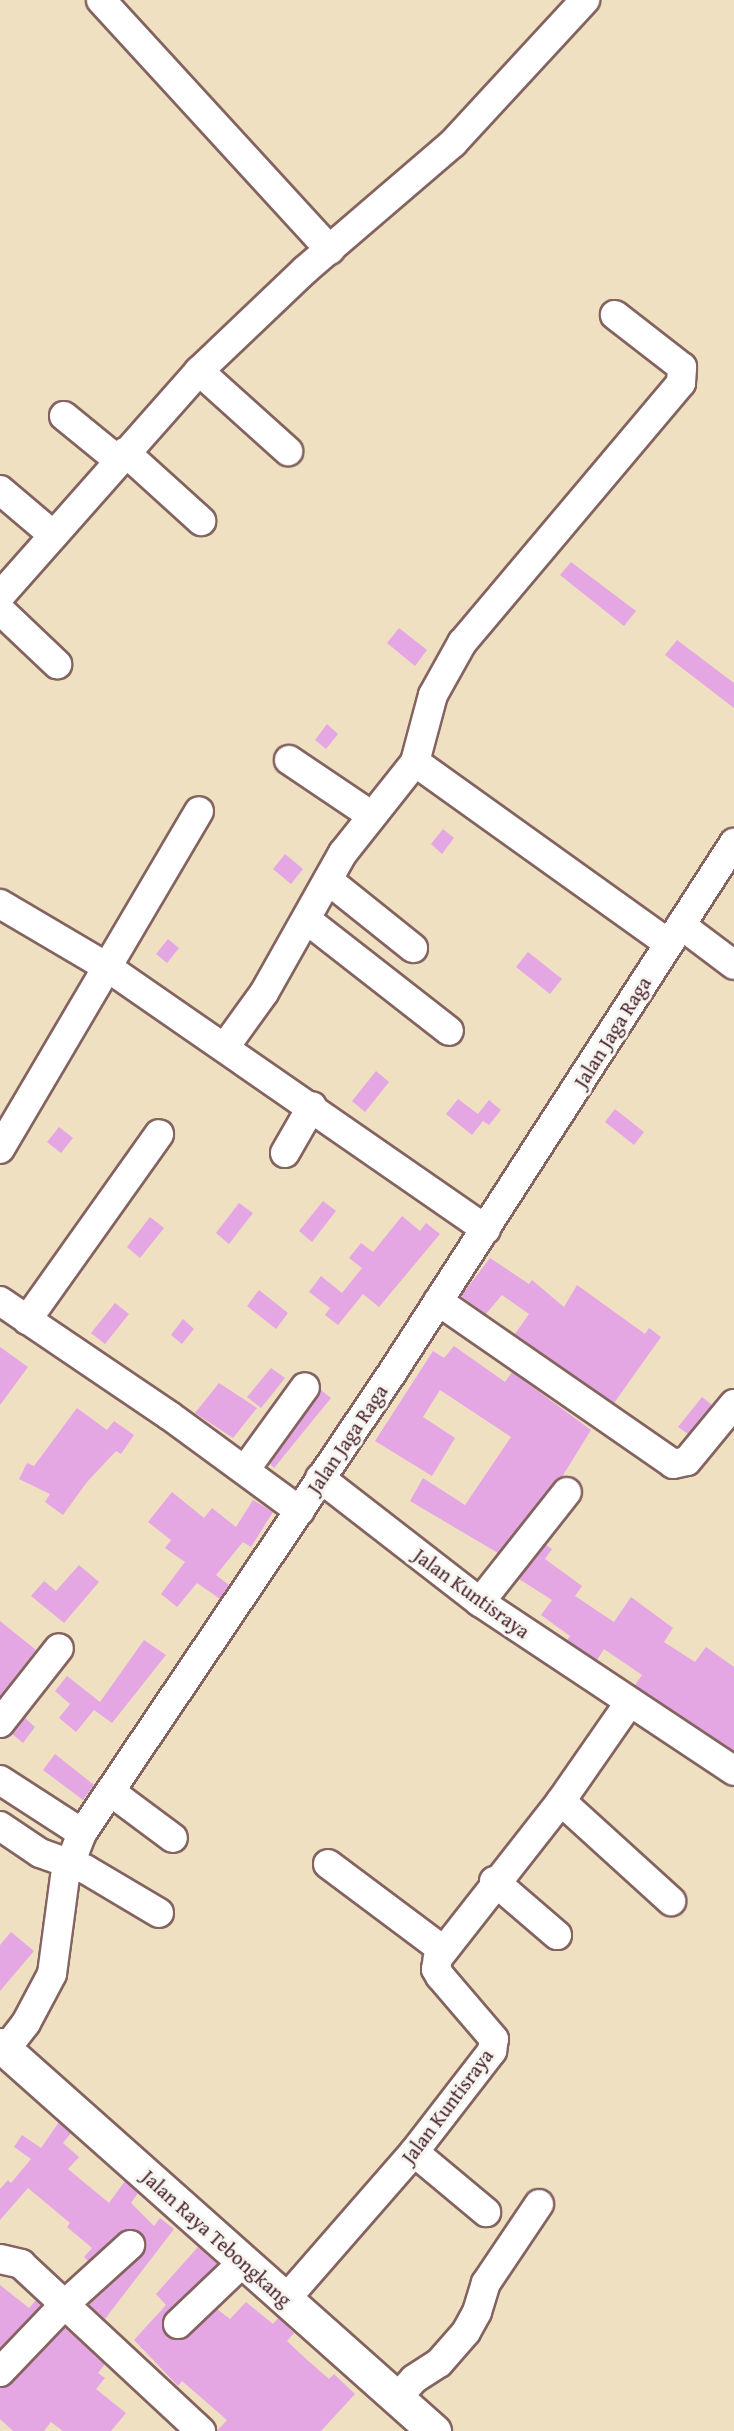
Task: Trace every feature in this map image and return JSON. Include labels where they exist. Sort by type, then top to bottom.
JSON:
[{"type":"main road","name":"Jalan Raya Tebongkang","points":[[3,2048],[434,2431]]},
{"type":"street","points":[[101,0],[330,250]]},
{"type":"street","points":[[0,596],[199,371],[330,250],[453,143],[585,0]]},
{"type":"street","points":[[225,1047],[264,993],[328,880],[371,815],[415,762],[439,681],[462,643],[681,383],[682,368],[615,315]]},
{"type":"street","points":[[199,371],[288,451]]},
{"type":"street","points":[[64,416],[122,457],[201,520]]},
{"type":"street","points":[[0,490],[52,535]]},
{"type":"street","points":[[0,610],[57,664]]},
{"type":"street","points":[[289,760],[371,815]]},
{"type":"street","points":[[415,762],[675,934],[734,965]]},
{"type":"street","points":[[2,1139],[199,811]]},
{"type":"street","name":"Jalan Jaga Raga","points":[[3,2048],[26,2023],[52,1974],[76,1847],[486,1229],[734,843]]},
{"type":"street","points":[[328,880],[413,948]]},
{"type":"street","points":[[0,904],[107,967],[312,1106],[486,1229]]},
{"type":"street","points":[[307,920],[448,1031]]},
{"type":"street","points":[[285,1154],[312,1106]]},
{"type":"street","points":[[27,1320],[159,1134]]},
{"type":"street","points":[[0,1301],[245,1470],[300,1511]]},
{"type":"street","points":[[438,1301],[673,1464],[687,1461],[734,1404]]},
{"type":"street","points":[[245,1470],[305,1387]]},
{"type":"street","name":"Jalan Kuntisraya","points":[[320,1478],[480,1602],[734,1771]]},
{"type":"street","points":[[480,1602],[567,1492]]},
{"type":"street","points":[[0,1724],[59,1648]]},
{"type":"street","points":[[328,1864],[443,1950],[494,1881],[561,1801],[629,1703]]},
{"type":"street","points":[[0,1780],[76,1847],[159,1913]]},
{"type":"street","points":[[111,1792],[173,1838]]},
{"type":"street","points":[[561,1801],[671,1901]]},
{"type":"street","points":[[0,1826],[40,1853],[76,1847]]},
{"type":"street","points":[[494,1881],[557,1935]]},
{"type":"street","name":"Jalan Kuntisraya","points":[[285,2300],[414,2152],[494,2045],[436,1969],[443,1950]]},
{"type":"street","points":[[414,2152],[486,2212]]},
{"type":"street","points":[[397,2398],[414,2379],[439,2363],[466,2332],[477,2312],[486,2283],[539,2204]]},
{"type":"street","points":[[0,2372],[65,2304],[130,2245]]},
{"type":"street","points":[[0,2259],[21,2264],[201,2431]]},
{"type":"street","points":[[178,2324],[243,2262]]},
{"type":"building","points":[[571,562],[636,611],[624,626],[560,575]]},
{"type":"building","points":[[399,628],[427,650],[415,666],[387,643]]},
{"type":"building","points":[[677,640],[734,683],[734,708],[665,655]]},
{"type":"building","points":[[327,724],[338,734],[326,749],[315,740]]},
{"type":"building","points":[[443,829],[454,838],[442,854],[431,844]]},
{"type":"building","points":[[285,854],[303,869],[291,884],[273,869]]},
{"type":"building","points":[[168,939],[179,948],[167,963],[156,954]]},
{"type":"building","points":[[528,952],[562,979],[550,994],[516,967]]},
{"type":"building","points":[[376,1071],[389,1082],[365,1112],[352,1101]]},
{"type":"building","points":[[458,1099],[478,1114],[489,1100],[501,1110],[489,1125],[483,1121],[472,1135],[446,1114]]},
{"type":"building","points":[[615,1109],[644,1132],[634,1145],[605,1122]]},
{"type":"building","points":[[59,1127],[73,1138],[61,1153],[47,1142]]},
{"type":"building","points":[[323,1201],[336,1211],[312,1242],[299,1231]]},
{"type":"building","points":[[239,1203],[253,1213],[229,1244],[216,1233]]},
{"type":"building","points":[[402,1216],[420,1231],[426,1223],[440,1234],[379,1307],[363,1294],[338,1325],[325,1315],[330,1308],[309,1292],[321,1276],[342,1293],[362,1268],[349,1258],[361,1243],[373,1252]]},
{"type":"building","points":[[150,1217],[164,1228],[140,1258],[127,1247]]},
{"type":"building","points":[[490,1258],[529,1284],[532,1280],[564,1307],[577,1285],[645,1334],[649,1328],[661,1337],[614,1403],[515,1334],[529,1314],[502,1295],[486,1314],[461,1296]]},
{"type":"building","points":[[259,1290],[288,1313],[276,1329],[247,1306]]},
{"type":"building","points":[[115,1303],[129,1314],[105,1344],[91,1333]]},
{"type":"building","points":[[183,1319],[194,1329],[182,1344],[171,1335]]},
{"type":"building","points":[[454,1346],[505,1382],[512,1372],[591,1430],[562,1477],[498,1553],[410,1501],[423,1478],[465,1505],[511,1437],[440,1390],[423,1417],[455,1438],[432,1476],[375,1441],[433,1351],[444,1358]]},
{"type":"building","points":[[0,1347],[28,1367],[0,1405]]},
{"type":"building","points":[[271,1368],[285,1378],[261,1408],[247,1397]]},
{"type":"building","points":[[219,1383],[257,1408],[233,1438],[195,1413]]},
{"type":"building","points":[[321,1390],[331,1398],[274,1468],[270,1464]]},
{"type":"building","points":[[702,1397],[712,1405],[688,1434],[678,1427]]},
{"type":"building","points":[[77,1408],[107,1430],[114,1421],[134,1435],[121,1454],[116,1451],[87,1482],[63,1515],[45,1502],[50,1494],[19,1479],[27,1463],[34,1466]]},
{"type":"building","points":[[172,1492],[204,1518],[212,1508],[236,1527],[253,1500],[273,1512],[251,1547],[243,1542],[216,1575],[229,1585],[220,1599],[197,1583],[177,1607],[161,1594],[185,1562],[165,1548],[171,1540],[148,1522]]},
{"type":"building","points":[[546,1545],[552,1549],[545,1559],[582,1586],[575,1596],[614,1622],[631,1597],[673,1628],[664,1642],[695,1662],[706,1647],[734,1667],[734,1751],[635,1685],[642,1675],[604,1649],[597,1660],[567,1640],[570,1636],[541,1615],[552,1600],[519,1579]]},
{"type":"building","points":[[79,1565],[99,1582],[64,1623],[31,1596],[44,1581],[56,1591]]},
{"type":"building","points":[[0,1621],[36,1650],[0,1696]]},
{"type":"building","points":[[144,1640],[166,1655],[112,1723],[94,1710],[76,1732],[59,1718],[70,1704],[55,1691],[67,1676],[100,1702]]},
{"type":"building","points":[[25,1718],[35,1727],[23,1743],[12,1734]]},
{"type":"building","points":[[55,1754],[94,1785],[83,1800],[43,1770]]},
{"type":"building","points":[[11,1932],[34,1951],[0,1991],[0,1945]]},
{"type":"building","points":[[59,2122],[71,2133],[63,2143],[79,2157],[68,2169],[109,2203],[125,2181],[138,2193],[131,2203],[154,2226],[160,2218],[174,2229],[105,2319],[89,2305],[141,2257],[146,2242],[142,2234],[126,2229],[88,2261],[84,2257],[92,2248],[67,2227],[70,2223],[28,2188],[0,2220],[0,2189],[8,2180],[11,2183],[31,2159],[14,2147],[22,2135],[41,2148]]},
{"type":"building","points":[[198,2247],[217,2264],[166,2313],[162,2320],[166,2335],[182,2340],[217,2309],[230,2319],[246,2302],[273,2324],[278,2318],[294,2333],[287,2341],[329,2379],[334,2374],[355,2394],[321,2431],[217,2431],[227,2420],[182,2381],[178,2386],[134,2340],[166,2305],[156,2294]]},
{"type":"building","points":[[0,2285],[29,2308],[36,2300],[41,2305],[0,2348]]},
{"type":"building","points":[[65,2328],[105,2364],[98,2373],[105,2378],[96,2389],[126,2413],[111,2431],[63,2431],[51,2422],[44,2431],[13,2431],[0,2419],[0,2388],[12,2383]]}]
